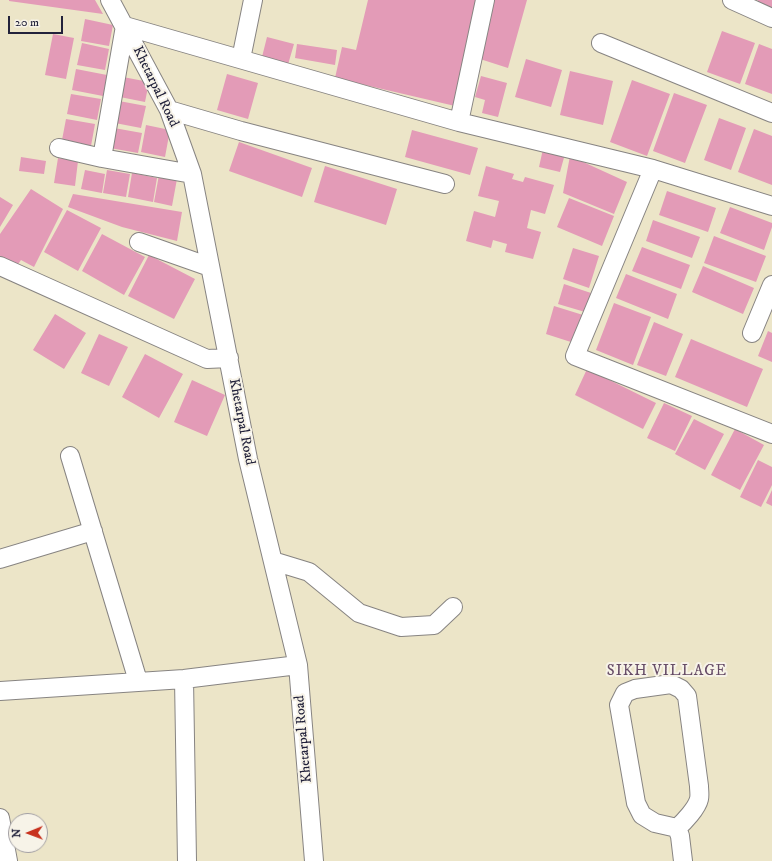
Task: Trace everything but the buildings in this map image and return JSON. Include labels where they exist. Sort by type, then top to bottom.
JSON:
[{"type":"street","name":"Khetarpal Road","points":[[110,0],[169,110],[192,174],[248,460],[298,665],[314,861]]},
{"type":"street","points":[[241,59],[253,0]]},
{"type":"street","points":[[459,122],[485,0]]},
{"type":"street","points":[[732,0],[772,18]]},
{"type":"street","points":[[102,158],[125,26],[459,122],[653,169],[772,206]]},
{"type":"street","points":[[602,44],[772,113]]},
{"type":"street","points":[[169,110],[241,131],[445,184]]},
{"type":"street","points":[[59,148],[102,158],[192,174]]},
{"type":"street","points":[[653,169],[574,356],[772,434]]},
{"type":"street","points":[[139,242],[210,267]]},
{"type":"street","points":[[0,266],[207,359],[229,358]]},
{"type":"street","points":[[752,333],[772,285]]},
{"type":"street","points":[[70,456],[94,531],[138,681]]},
{"type":"street","points":[[0,558],[94,531]]},
{"type":"street","points":[[273,561],[309,572],[359,613],[401,627],[434,625],[453,607]]},
{"type":"street","points":[[0,691],[184,679],[298,665]]},
{"type":"street","points":[[184,679],[187,861]]},
{"type":"street","points":[[671,684],[681,689],[687,696],[699,786],[699,800],[692,812],[677,828],[655,823],[642,815],[636,803],[618,705],[625,693],[635,689],[671,684]]},
{"type":"street","points":[[0,818],[8,861]]},
{"type":"street","points":[[677,828],[680,836],[683,861]]},
{"type":"district","name":"SIKH VILLAGE","points":[[667,672]]}]
